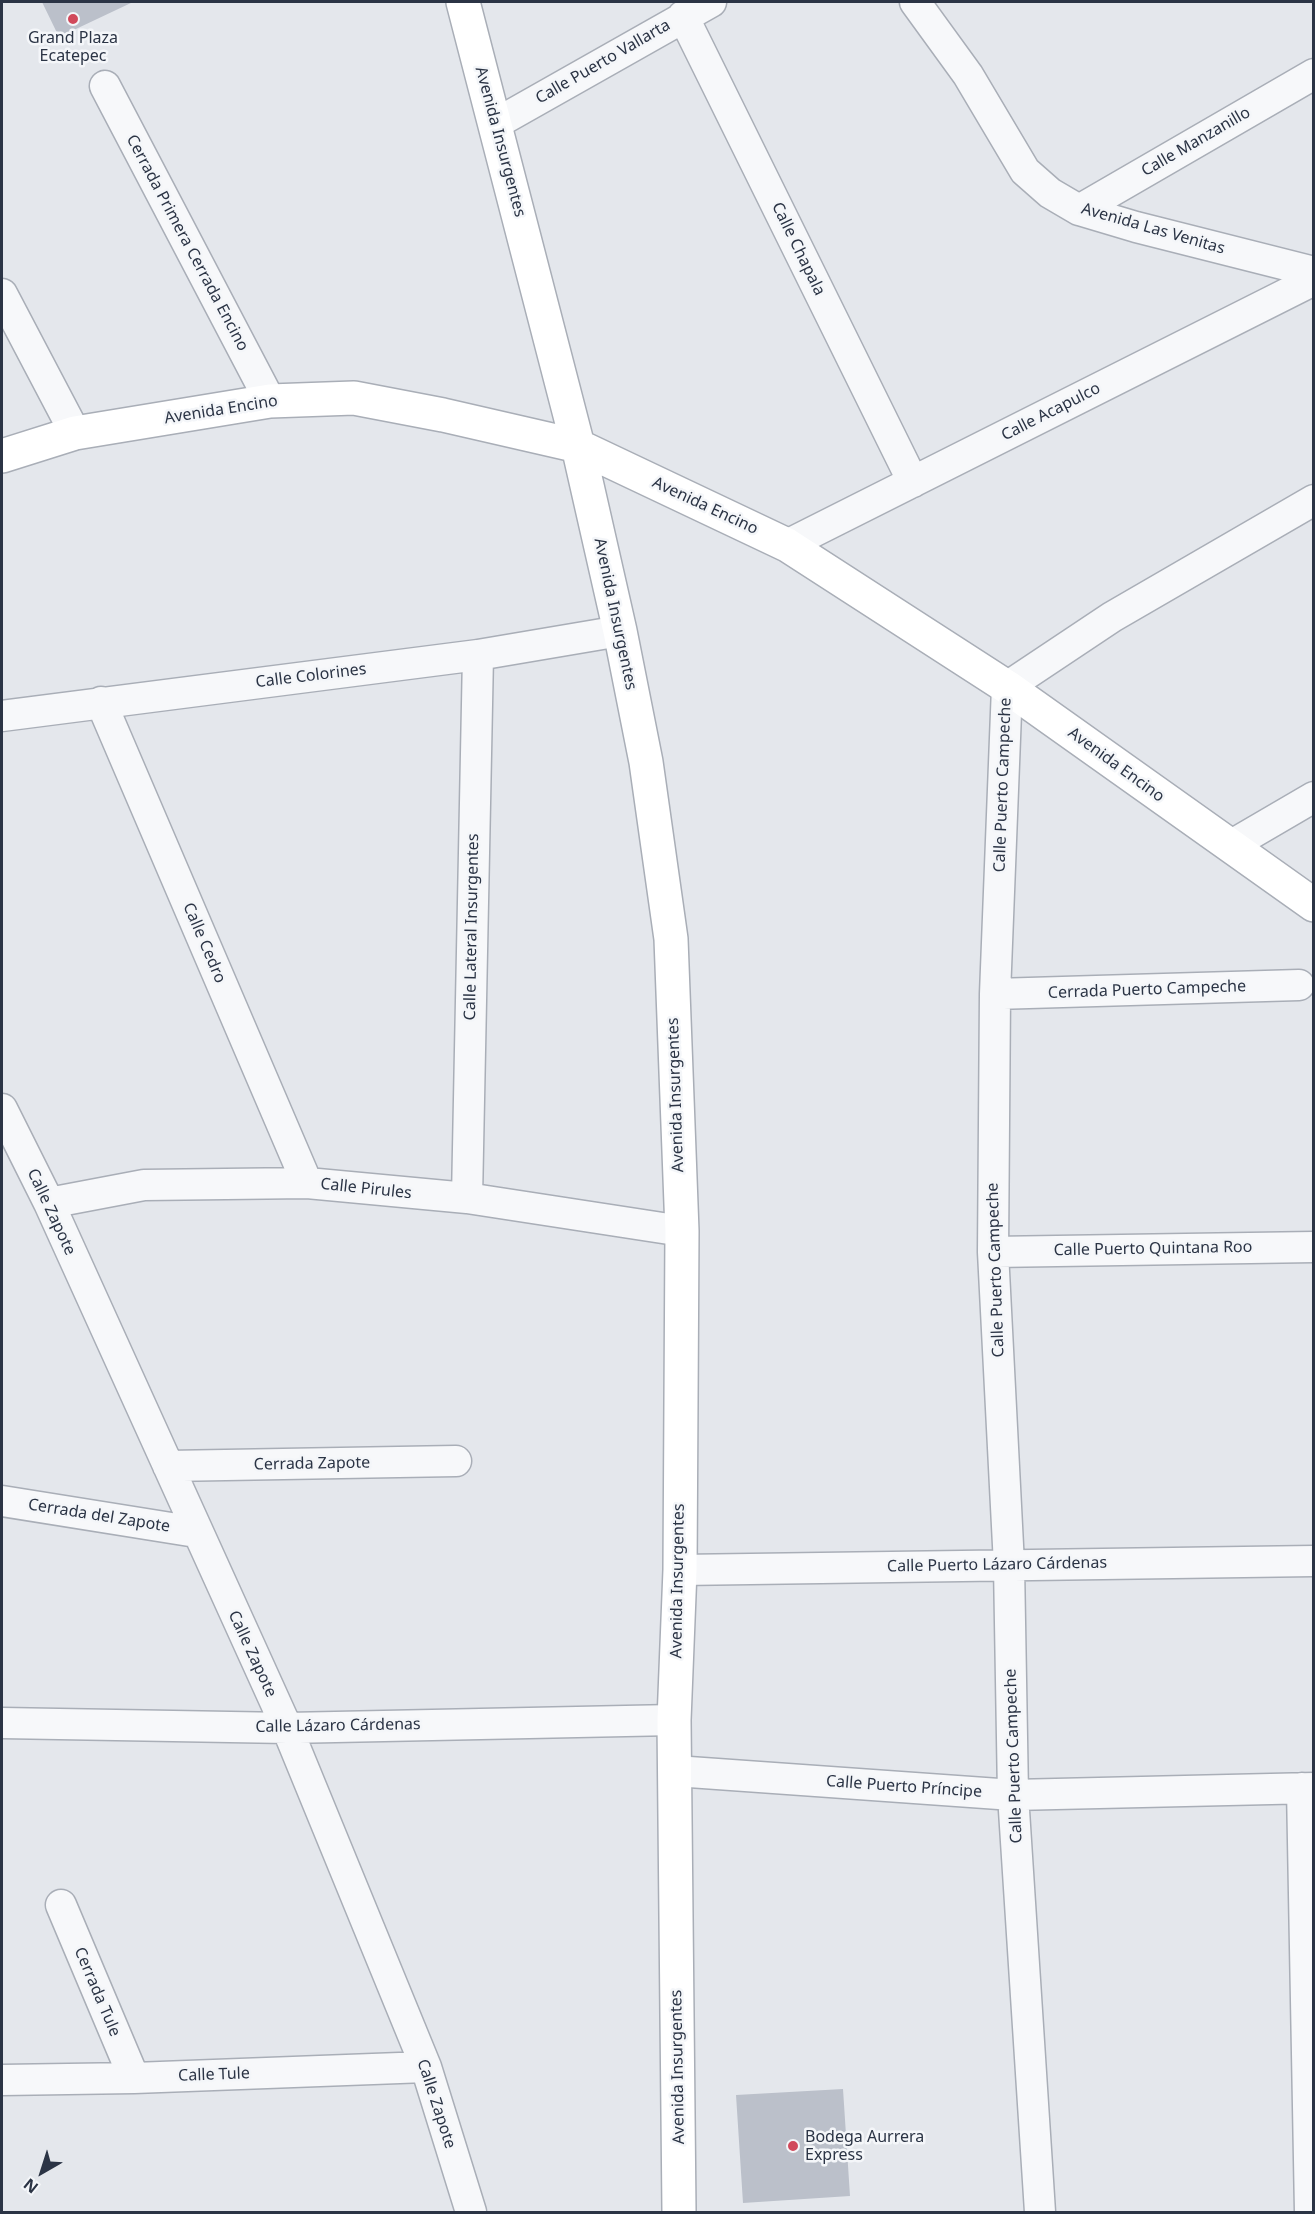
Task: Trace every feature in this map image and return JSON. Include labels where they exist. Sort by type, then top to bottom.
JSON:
[{"type":"main road","name":"Avenida Insurgentes","points":[[463,2],[578,446],[620,631],[645,762],[670,939],[682,1231],[680,1570],[674,1720],[679,2212]]},
{"type":"main road","name":"Avenida Encino","points":[[2,456],[75,433],[270,400],[354,398],[443,415],[578,446],[788,545],[1007,687],[1314,905]]},
{"type":"street","name":"Calle Puerto Vallarta","points":[[495,124],[711,2]]},
{"type":"street","name":"Avenida Las Venitas","points":[[915,2],[968,75],[1025,171],[1050,193],[1079,210],[1136,227],[1314,272]]},
{"type":"street","name":"Calle Chapala","points":[[683,16],[913,482]]},
{"type":"street","name":"Calle Manzanillo","points":[[1079,210],[1314,74]]},
{"type":"street","name":"Cerrada Primera Cerrada Encino","points":[[105,86],[270,400]]},
{"type":"street","name":"Calle Acapulco","points":[[788,545],[1314,280]]},
{"type":"street","points":[[2,294],[75,433]]},
{"type":"street","name":"Calle Puerto Campeche","points":[[1040,2212],[1013,1794],[1009,1565],[993,1251],[995,994],[1007,687],[1112,617],[1314,500]]},
{"type":"street","name":"Calle Colorines","points":[[2,716],[478,655],[620,631]]},
{"type":"street","name":"Calle Lateral Insurgentes","points":[[467,1198],[478,655]]},
{"type":"street","name":"Calle Cedro","points":[[101,702],[307,1183]]},
{"type":"street","points":[[1230,846],[1314,797]]},
{"type":"street","name":"Cerrada Puerto Campeche","points":[[995,994],[1299,985]]},
{"type":"street","name":"Calle Zapote","points":[[2,1109],[49,1203],[196,1532],[287,1728],[426,2067],[471,2212]]},
{"type":"street","name":"Calle Pirules","points":[[49,1203],[144,1185],[307,1183],[467,1198],[682,1231]]},
{"type":"street","name":"Calle Puerto Quintana Roo","points":[[993,1251],[1314,1247]]},
{"type":"street","name":"Cerrada Zapote","points":[[168,1466],[456,1461]]},
{"type":"street","name":"Cerrada del Zapote","points":[[2,1501],[196,1532]]},
{"type":"street","name":"Calle Puerto Lázaro Cárdenas","points":[[680,1570],[1314,1561]]},
{"type":"street","name":"Calle Lázaro Cárdenas","points":[[2,1723],[287,1728],[674,1720]]},
{"type":"street","name":"Calle Puerto Príncipe","points":[[675,1771],[1013,1794],[1308,1788]]},
{"type":"street","points":[[1308,1788],[1310,2212]]},
{"type":"street","name":"Cerrada Tule","points":[[61,1905],[134,2078]]},
{"type":"street","name":"Calle Tule","points":[[2,2080],[134,2078],[426,2067]]},
{"type":"building","name":"Grand Plaza Ecatepec","points":[[42,2],[133,2],[59,37]]},
{"type":"building","name":"Bodega Aurrera Express","points":[[843,2089],[850,2196],[743,2203],[736,2095]]},
{"type":"place","name":"Grand Plaza Ecatepec","points":[[73,19]]},
{"type":"place","name":"Bodega Aurrera Express","points":[[793,2146]]}]
